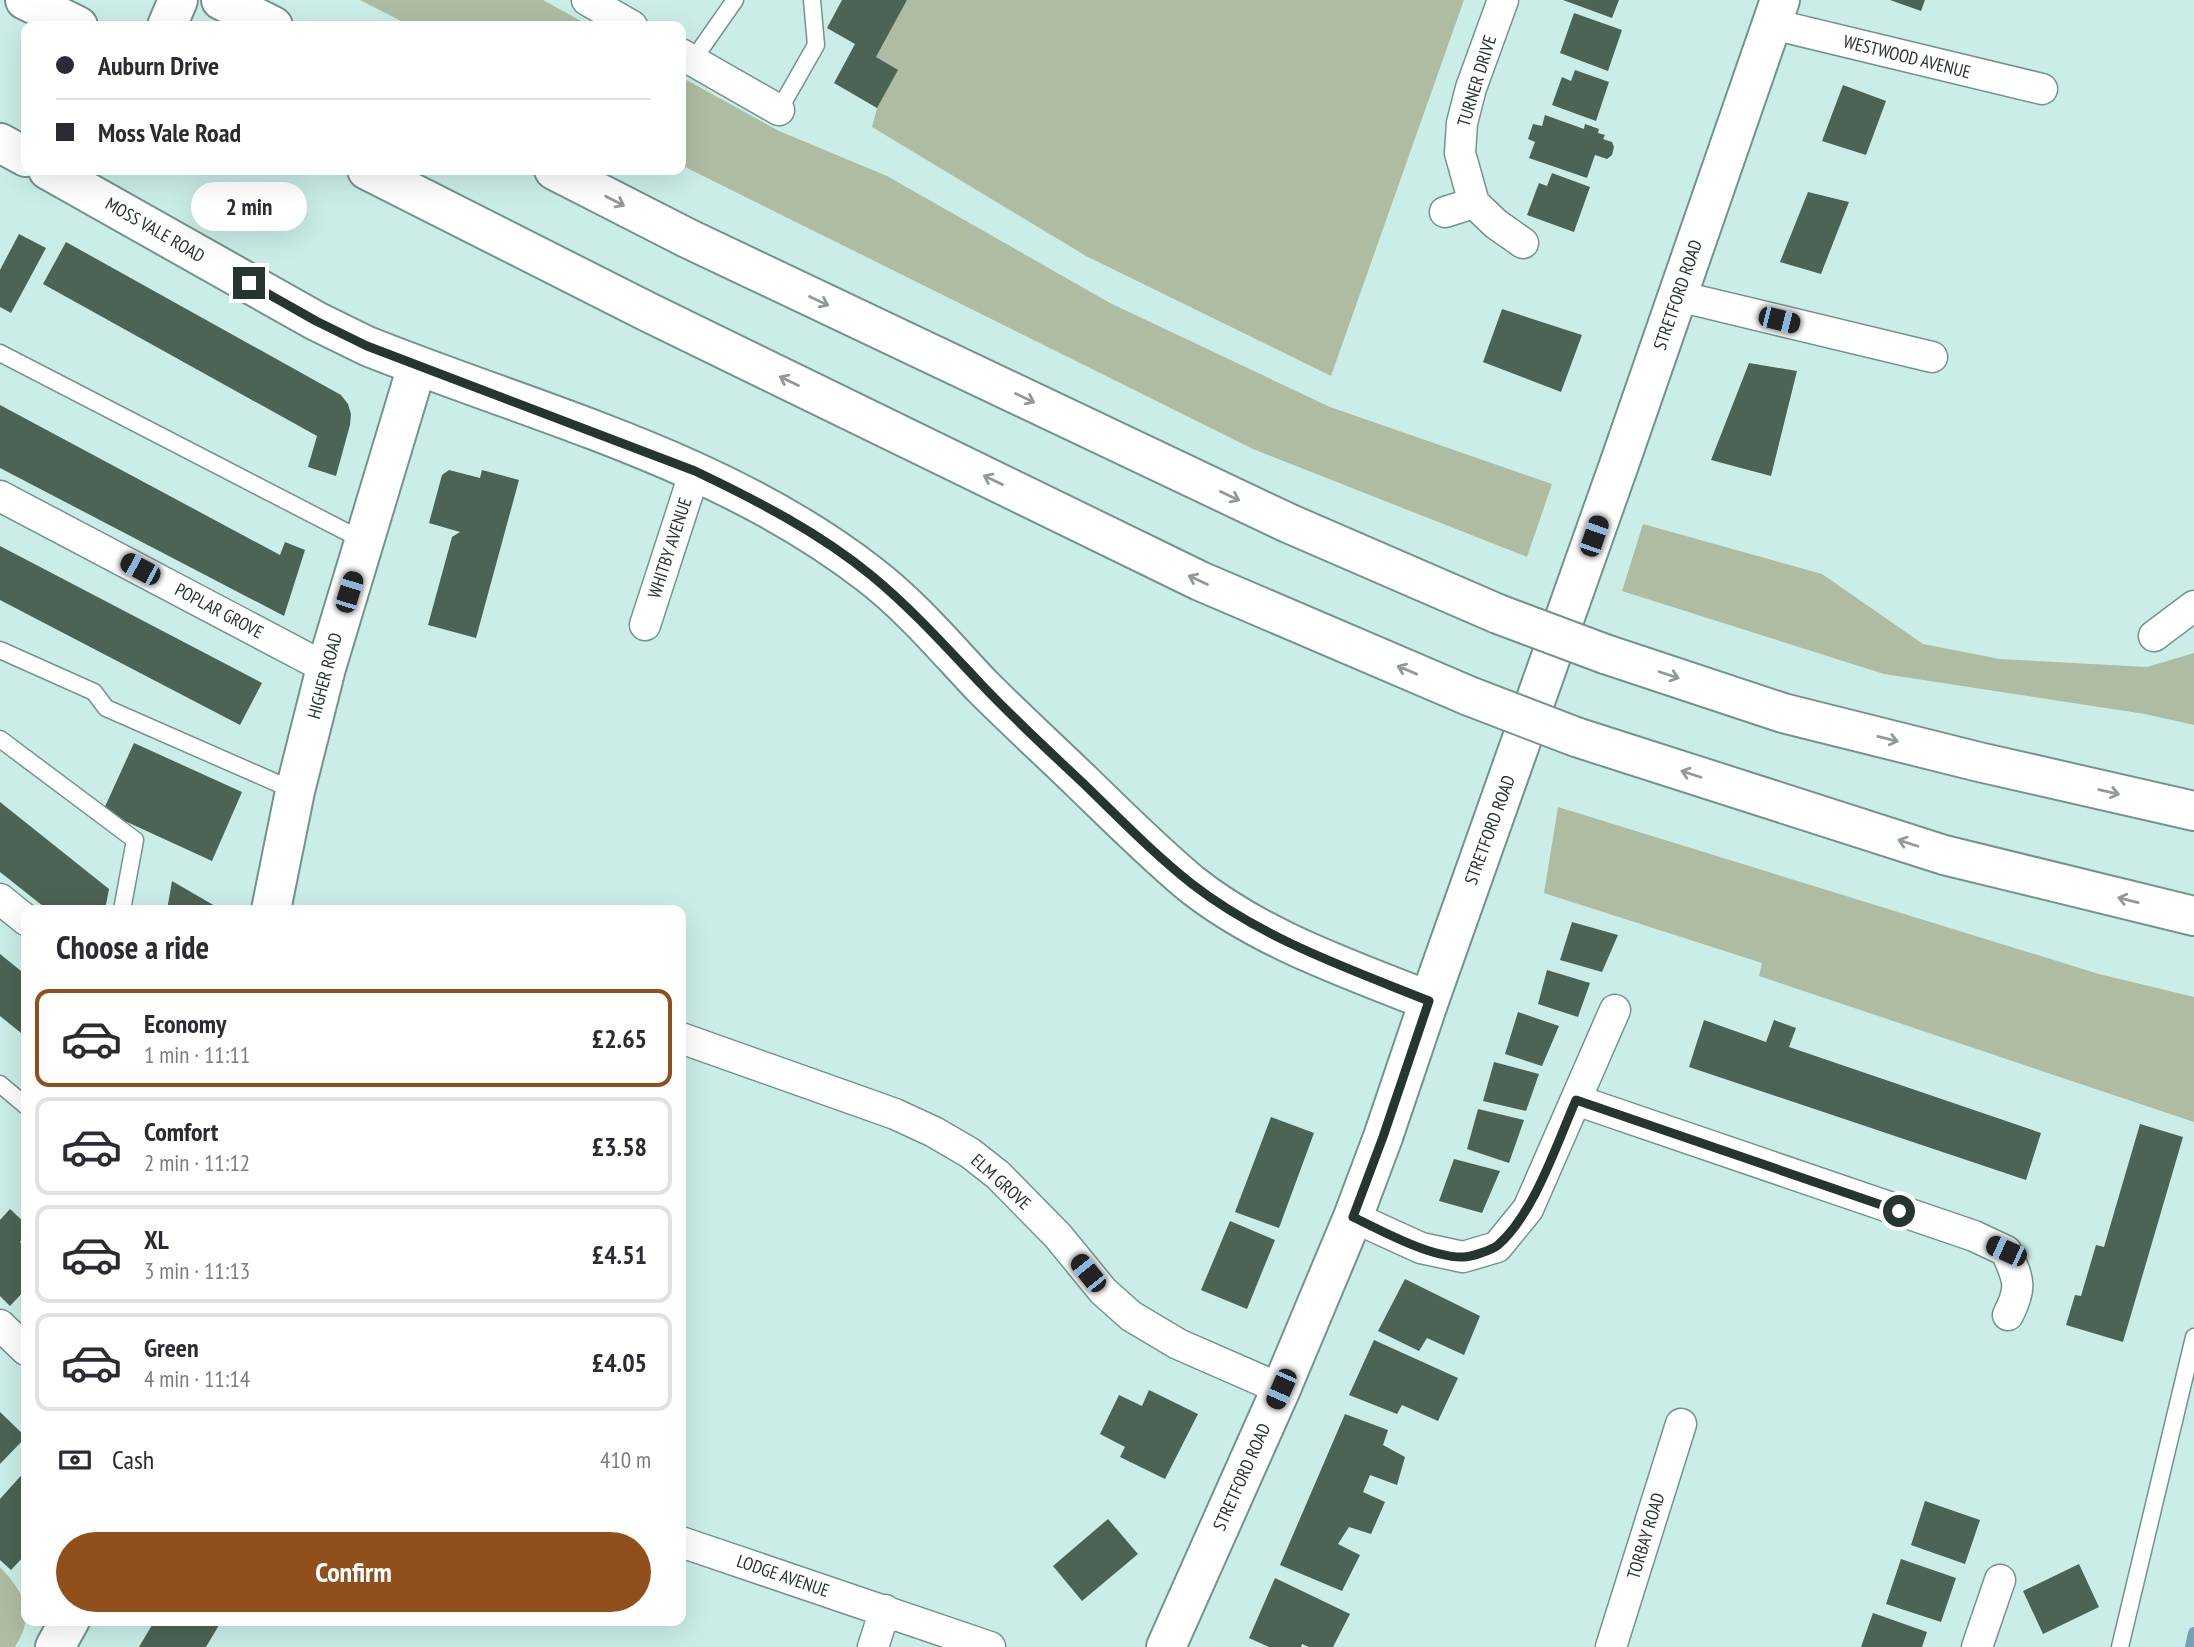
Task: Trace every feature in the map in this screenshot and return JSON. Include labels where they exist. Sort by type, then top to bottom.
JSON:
[{"type":"main road","points":[[169,21],[178,0]]},
{"type":"main road","points":[[222,0],[263,21]]},
{"type":"main road","name":"STRETFORD ROAD","points":[[1166,1647],[1281,1389],[1353,1217],[1383,1137],[1776,12]]},
{"type":"main road","points":[[0,143],[21,154]]},
{"type":"main road","name":"MOSS VALE ROAD","points":[[69,175],[98,182],[316,321],[367,346],[695,471],[778,515],[870,575],[909,609],[984,687],[1134,833],[1199,889],[1242,918],[1293,946],[1429,1001]]},
{"type":"main road","points":[[377,175],[648,312],[1200,581],[1469,696],[1576,737],[1944,855],[2194,916]]},
{"type":"main road","points":[[564,175],[687,238],[1288,523],[1497,614],[1605,654],[1783,713],[1979,762],[2194,811]]},
{"type":"main road","name":"HIGHER ROAD","points":[[272,905],[295,791],[326,668],[417,366]]},
{"type":"main road","points":[[55,1647],[67,1626]]},
{"type":"street","points":[[587,0],[623,21]]},
{"type":"street","name":"TURNER DRIVE","points":[[1474,203],[1460,153],[1462,123],[1471,88],[1503,0]]},
{"type":"street","name":"WESTWOOD AVENUE","points":[[1776,12],[2042,89]]},
{"type":"street","points":[[687,57],[779,110]]},
{"type":"street","points":[[1445,212],[1474,203],[1496,224],[1523,243]]},
{"type":"street","points":[[1678,296],[1931,356]]},
{"type":"street","name":"WHITBY AVENUE","points":[[645,625],[695,471]]},
{"type":"street","name":"POPLAR GROVE","points":[[0,496],[326,668]]},
{"type":"street","points":[[2154,636],[2194,606]]},
{"type":"street","points":[[0,899],[21,915]]},
{"type":"street","points":[[1353,1217],[1421,1248],[1442,1253],[1463,1257],[1497,1247],[1528,1209],[1615,1010]]},
{"type":"street","name":"ELM GROVE","points":[[686,1040],[895,1114],[970,1153],[998,1175],[1058,1236],[1103,1291],[1131,1315],[1178,1344],[1281,1389]]},
{"type":"street","points":[[1576,1100],[1974,1236],[2006,1251],[2016,1276],[2018,1296],[2008,1315]]},
{"type":"street","points":[[0,1325],[21,1345]]},
{"type":"street","name":"TORBAY ROAD","points":[[1611,1647],[1681,1424]]},
{"type":"street","name":"LODGE AVENUE","points":[[686,1544],[990,1647]]},
{"type":"street","points":[[1986,1644],[2000,1580]]},
{"type":"street","points":[[873,1647],[885,1610]]},
{"type":"lane","points":[[687,57],[735,0]]},
{"type":"lane","points":[[779,110],[816,45],[812,0]]},
{"type":"lane","points":[[0,353],[364,541]]},
{"type":"lane","points":[[0,650],[94,692],[106,708],[295,791]]},
{"type":"lane","points":[[0,739],[135,840],[123,905]]},
{"type":"lane","points":[[0,1084],[21,1102]]},
{"type":"lane","points":[[2120,1647],[2194,1337]]},
{"type":"green space","points":[[360,0],[543,0],[581,21],[401,21]]},
{"type":"green space","points":[[907,0],[1464,0],[1331,376],[1086,256],[872,127],[877,108],[876,57]]},
{"type":"green space","points":[[686,80],[779,131],[887,176],[1110,303],[1330,407],[1552,484],[1527,557],[1253,449],[686,167]]},
{"type":"green space","points":[[1643,524],[1822,574],[1923,644],[2000,659],[2147,667],[2194,653],[2194,725],[2145,714],[1884,674],[1622,591]]},
{"type":"green space","points":[[1558,807],[2099,974],[2194,997],[2194,1122],[1759,976],[1762,963],[1544,893]]},
{"type":"green space","points":[[0,1567],[21,1595],[21,1626],[24,1626],[15,1647],[0,1647]]},
{"type":"building","points":[[842,0],[907,0],[876,57],[898,70],[877,108],[834,83],[855,44],[827,28]]},
{"type":"building","points":[[1563,0],[1619,0],[1612,18]]},
{"type":"building","points":[[1890,0],[1925,0],[1921,11]]},
{"type":"building","points":[[1574,13],[1622,30],[1608,71],[1560,53]]},
{"type":"building","points":[[1575,70],[1609,82],[1596,121],[1552,105],[1562,77],[1571,81]]},
{"type":"building","points":[[1843,85],[1886,101],[1866,155],[1822,141]]},
{"type":"building","points":[[1545,115],[1584,129],[1585,124],[1599,129],[1598,133],[1605,135],[1603,139],[1612,142],[1612,155],[1607,159],[1595,155],[1587,178],[1529,158],[1535,142],[1528,139],[1533,124],[1542,126]]},
{"type":"building","points":[[1552,173],[1590,187],[1574,232],[1527,215],[1539,183],[1547,186]]},
{"type":"building","points":[[1808,192],[1849,202],[1821,274],[1780,262]]},
{"type":"building","points":[[19,234],[46,248],[11,313],[0,307],[0,270]]},
{"type":"building","points":[[66,242],[341,395],[351,414],[336,476],[308,467],[317,436],[43,284]]},
{"type":"building","points":[[1502,309],[1582,335],[1561,392],[1483,362]]},
{"type":"building","points":[[1749,363],[1797,371],[1771,476],[1711,460]]},
{"type":"building","points":[[0,405],[280,555],[285,542],[305,550],[284,616],[0,468]]},
{"type":"building","points":[[449,470],[480,478],[482,470],[519,480],[476,638],[428,625],[452,537],[460,532],[429,523],[442,475]]},
{"type":"building","points":[[0,546],[262,683],[240,725],[0,600]]},
{"type":"building","points":[[134,743],[242,792],[212,861],[103,811]]},
{"type":"building","points":[[0,802],[109,889],[106,905],[42,905],[0,872]]},
{"type":"building","points":[[172,881],[213,905],[168,905]]},
{"type":"building","points":[[1572,922],[1618,935],[1602,972],[1560,960]]},
{"type":"building","points":[[0,954],[21,971],[21,1033],[0,1016]]},
{"type":"building","points":[[1547,970],[1590,983],[1578,1017],[1538,1004]]},
{"type":"building","points":[[1518,1012],[1559,1026],[1542,1066],[1505,1054]]},
{"type":"building","points":[[1704,1020],[1766,1042],[1774,1020],[1796,1028],[1789,1047],[2041,1133],[2026,1180],[1689,1067]]},
{"type":"building","points":[[1494,1062],[1539,1074],[1526,1111],[1483,1101]]},
{"type":"building","points":[[1478,1109],[1524,1120],[1509,1163],[1467,1149]]},
{"type":"building","points":[[1271,1117],[1314,1133],[1279,1228],[1235,1212]]},
{"type":"building","points":[[2140,1124],[2183,1137],[2123,1342],[2066,1325],[2075,1295],[2081,1296],[2096,1245],[2104,1247]]},
{"type":"building","points":[[1454,1159],[1500,1171],[1482,1213],[1439,1201]]},
{"type":"building","points":[[10,1209],[21,1219],[21,1294],[10,1306],[0,1296],[0,1220]]},
{"type":"building","points":[[1230,1221],[1275,1240],[1247,1309],[1201,1290]]},
{"type":"building","points":[[1405,1279],[1480,1316],[1464,1355],[1427,1338],[1419,1351],[1378,1331]]},
{"type":"building","points":[[1374,1340],[1458,1378],[1438,1421],[1402,1405],[1397,1414],[1349,1395]]},
{"type":"building","points":[[1149,1390],[1198,1414],[1165,1479],[1120,1457],[1125,1447],[1100,1434],[1119,1395],[1142,1406]]},
{"type":"building","points":[[0,1412],[21,1432],[21,1442],[0,1464]]},
{"type":"building","points":[[1345,1414],[1388,1430],[1383,1445],[1405,1457],[1397,1485],[1370,1475],[1363,1492],[1385,1502],[1371,1534],[1349,1527],[1338,1544],[1360,1555],[1342,1591],[1280,1565]]},
{"type":"building","points":[[21,1476],[21,1559],[11,1570],[0,1560],[0,1499]]},
{"type":"building","points":[[1925,1501],[1980,1520],[1965,1564],[1911,1545]]},
{"type":"building","points":[[1108,1519],[1138,1554],[1082,1601],[1053,1566]]},
{"type":"building","points":[[1901,1559],[1956,1578],[1941,1622],[1886,1604]]},
{"type":"building","points":[[2079,1564],[2099,1607],[2043,1634],[2023,1591]]},
{"type":"building","points":[[1275,1578],[1350,1614],[1333,1647],[1309,1647],[1302,1644],[1301,1647],[1269,1647],[1249,1638]]},
{"type":"building","points":[[1873,1613],[1927,1632],[1922,1647],[1861,1647]]},
{"type":"building","points":[[151,1626],[218,1626],[206,1647],[139,1647]]},
{"type":"waterway","points":[[2191,1647],[2194,1633]]},
{"type":"route","points":[[249,283],[367,346],[695,471],[738,492],[827,544],[870,575],[909,609],[984,687],[1134,833],[1191,883],[1242,918],[1293,946],[1429,1001],[1353,1217],[1421,1248],[1442,1253],[1463,1257],[1497,1247],[1528,1209],[1576,1100],[1899,1211]]}]
